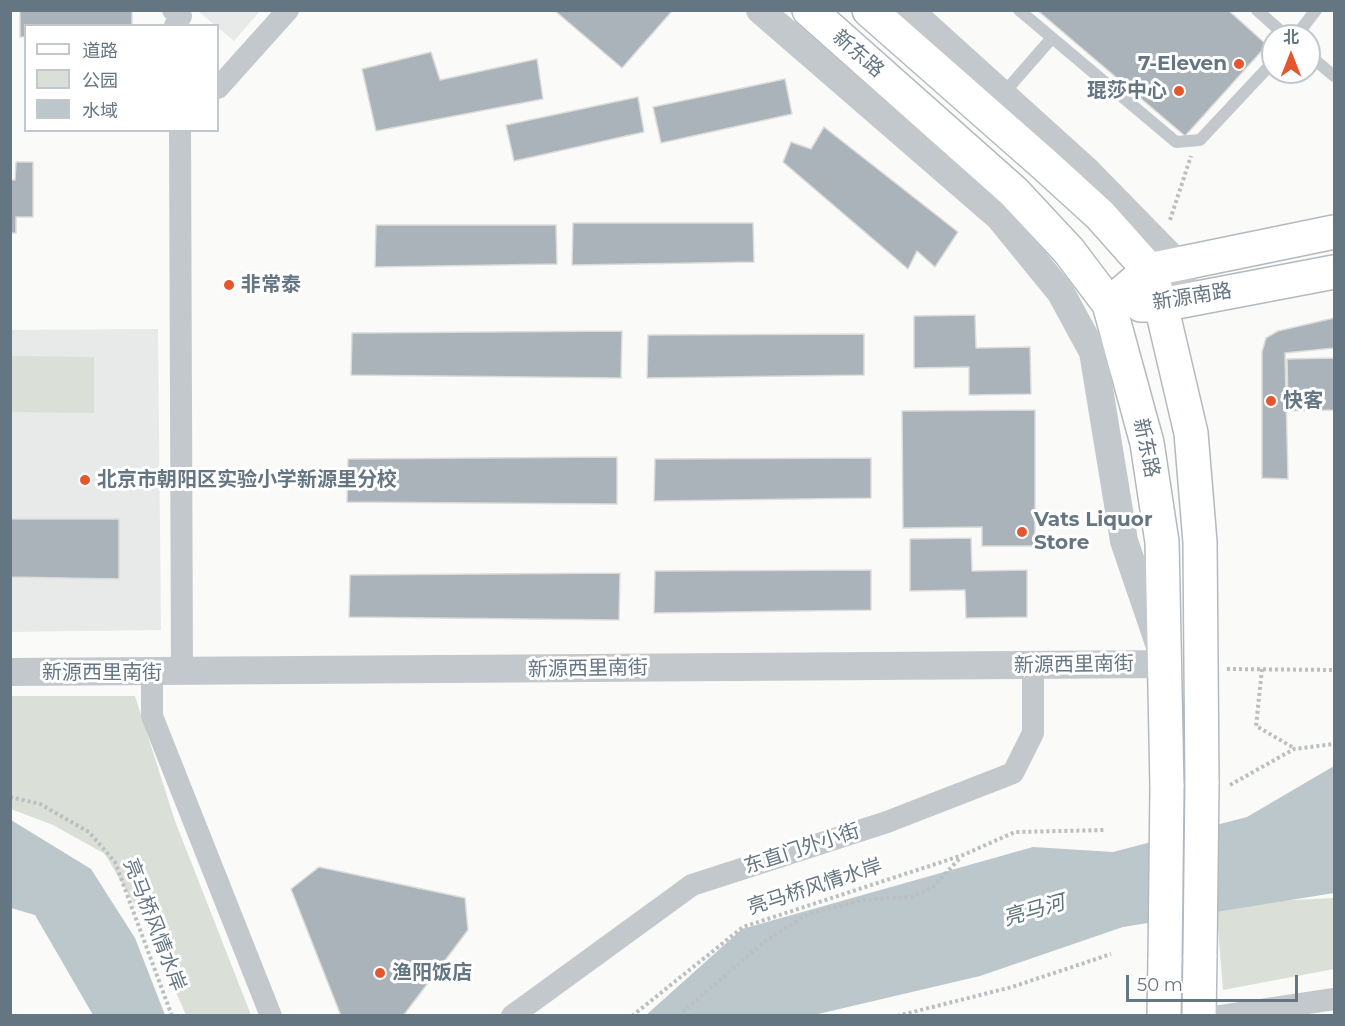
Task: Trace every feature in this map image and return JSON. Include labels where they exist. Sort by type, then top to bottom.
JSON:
[{"type":"main road","name":"新东路","points":[[808,10],[1014,192],[1069,251],[1109,304],[1147,442],[1162,542],[1167,787],[1164,1016]]},
{"type":"main road","name":"新东路","points":[[868,10],[1084,201],[1160,258],[1174,303],[1191,433],[1200,542],[1202,668],[1213,786],[1200,955],[1199,1016]]},
{"type":"main road","name":"新源南路","points":[[1109,304],[1160,258],[1335,232]]},
{"type":"main road","name":"新源南路","points":[[1109,304],[1174,303],[1335,272]]},
{"type":"street","points":[[173,10],[181,16],[176,24]]},
{"type":"street","points":[[219,87],[288,10]]},
{"type":"street","points":[[760,10],[999,217],[1061,293],[1093,352],[1124,541],[1166,664]]},
{"type":"street","points":[[909,10],[1088,172],[1160,258]]},
{"type":"street","points":[[180,132],[182,673]]},
{"type":"street","name":"新源西里南街","points":[[10,672],[182,673],[1166,664]]},
{"type":"street","name":"东直门外小街","points":[[512,1016],[692,885],[886,822],[1013,773],[1034,733],[1034,665]]},
{"type":"street","points":[[152,673],[152,716],[271,1016]]},
{"type":"street","points":[[1221,1016],[1335,999]]},
{"type":"lane","points":[[1018,10],[1176,142],[1200,140],[1261,75]]},
{"type":"lane","points":[[1257,10],[1273,24]]},
{"type":"lane","points":[[1305,24],[1316,10]]},
{"type":"lane","points":[[1002,95],[1051,39]]},
{"type":"lane","points":[[1321,65],[1335,76]]},
{"type":"path","points":[[1160,258],[1188,161],[1200,140]]},
{"type":"path","points":[[1202,668],[1335,670]]},
{"type":"path","points":[[1262,669],[1257,726],[1294,749]]},
{"type":"path","points":[[1213,786],[1294,749],[1335,744]]},
{"type":"path","name":"亮马桥风情水岸","points":[[10,797],[40,804],[89,832],[115,861],[172,1016]]},
{"type":"path","name":"亮马桥风情水岸","points":[[632,1016],[743,927],[963,855],[1015,832],[1106,830]]},
{"type":"path","name":"亮马桥风情水岸","points":[[678,1016],[764,942],[808,914],[863,900],[911,897],[932,888],[963,855]]},
{"type":"path","points":[[897,1016],[1012,987],[1111,954]]},
{"type":"shaded area","points":[[198,11],[260,11],[234,41],[219,28],[219,24],[214,24]]},
{"type":"shaded area","name":"北京市朝阳区实验小学新源里分校","points":[[158,329],[161,630],[11,632],[10,330]]},
{"type":"green space","points":[[11,356],[94,357],[94,413],[11,412]]},
{"type":"green space","points":[[10,696],[135,696],[175,821],[251,1015],[186,1015],[147,926],[105,854],[53,825],[11,809]]},
{"type":"green space","points":[[1334,898],[1334,969],[1223,990],[1216,904]]},
{"type":"water","name":"亮马河","points":[[1334,766],[1334,893],[1123,927],[980,976],[814,1015],[645,1016],[742,929],[1033,847],[1113,852],[1247,817]]},
{"type":"water","points":[[11,820],[91,869],[135,938],[165,1015],[93,1015],[35,915],[11,908]]},
{"type":"building","points":[[20,10],[132,10],[132,24],[24,24],[24,37],[20,37]]},
{"type":"building","points":[[554,10],[673,10],[622,68]]},
{"type":"building","name":"琨莎中心","points":[[1037,10],[1228,10],[1261,40],[1261,52],[1185,136]]},
{"type":"building","points":[[431,52],[440,80],[537,59],[543,99],[376,131],[362,69]]},
{"type":"building","points":[[785,79],[792,114],[661,143],[653,107]]},
{"type":"building","points":[[638,97],[644,132],[514,161],[506,125]]},
{"type":"building","points":[[824,127],[958,232],[935,267],[917,251],[908,269],[783,162],[791,142],[811,149]]},
{"type":"building","points":[[16,162],[33,162],[33,217],[16,217],[16,233],[10,233],[10,180],[15,180]]},
{"type":"building","points":[[573,223],[753,223],[754,262],[572,265]]},
{"type":"building","points":[[376,225],[556,225],[557,264],[375,267]]},
{"type":"building","points":[[975,315],[976,348],[1030,347],[1031,394],[969,395],[969,367],[914,368],[914,316]]},
{"type":"building","points":[[1334,318],[1334,348],[1285,353],[1288,479],[1262,478],[1262,352],[1266,338],[1278,331]]},
{"type":"building","points":[[622,331],[621,378],[351,375],[352,333]]},
{"type":"building","points":[[864,334],[864,375],[647,378],[648,335]]},
{"type":"building","points":[[1334,358],[1334,410],[1288,411],[1287,359]]},
{"type":"building","points":[[1035,410],[1035,546],[982,546],[982,527],[903,528],[902,411]]},
{"type":"building","points":[[617,457],[617,504],[347,502],[348,459]]},
{"type":"building","points":[[871,458],[871,498],[654,501],[655,459]]},
{"type":"building","points":[[10,519],[119,519],[119,579],[10,577]]},
{"type":"building","points":[[971,538],[972,571],[1027,570],[1027,617],[966,618],[965,590],[910,591],[910,539]]},
{"type":"building","points":[[871,570],[871,610],[654,613],[655,571]]},
{"type":"building","points":[[620,573],[619,620],[349,617],[350,575]]},
{"type":"building","name":"渔阳饭店","points":[[319,867],[465,898],[468,930],[403,1016],[341,1016],[291,889]]},
{"type":"place","name":"7-Eleven","points":[[1239,64]]},
{"type":"place","name":"琨莎中心","points":[[1179,91]]},
{"type":"place","name":"非常泰","points":[[229,285]]},
{"type":"place","name":"快客","points":[[1271,401]]},
{"type":"place","name":"北京市朝阳区实验小学新源里分校","points":[[85,480]]},
{"type":"place","name":"Vats Liquor Store","points":[[1022,532]]},
{"type":"place","name":"渔阳饭店","points":[[380,973]]}]
